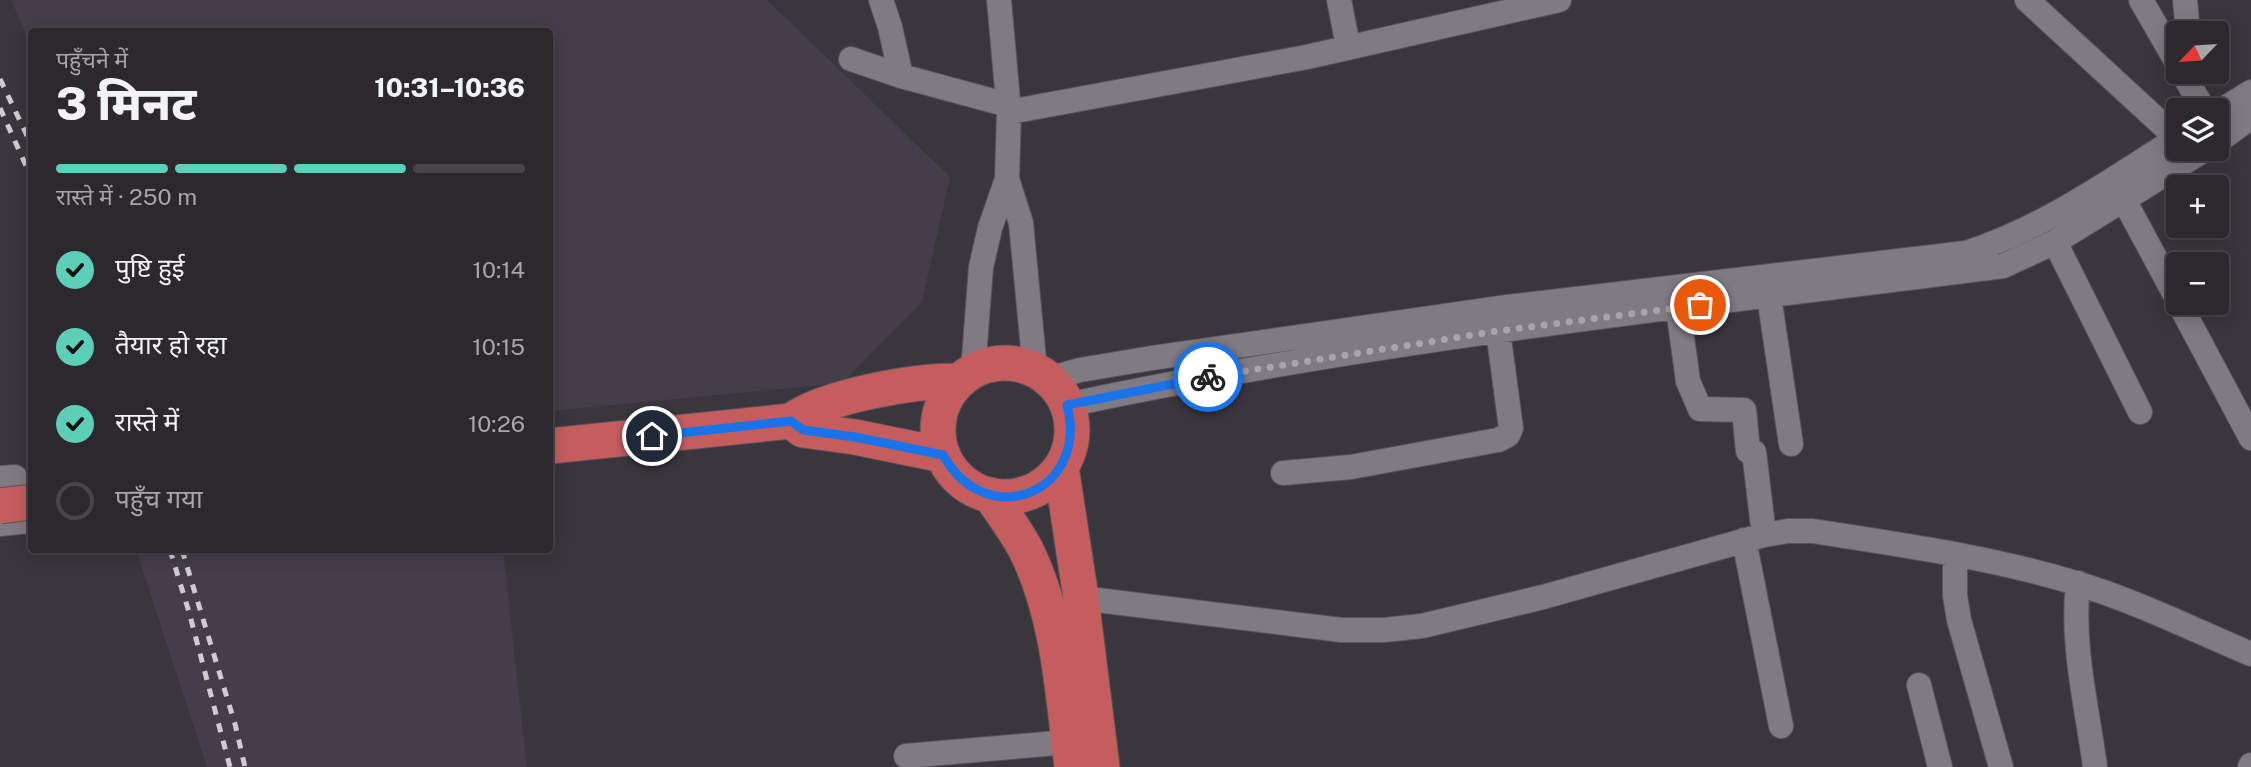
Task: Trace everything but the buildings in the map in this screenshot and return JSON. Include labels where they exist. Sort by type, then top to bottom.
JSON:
[{"type":"highway","points":[[1003,363],[1020,365],[1050,385],[1071,421],[1068,453],[1050,480],[1022,495],[1006,497],[975,490],[951,469],[943,455],[938,423],[949,393],[966,376],[987,365],[1003,363]]},
{"type":"highway","points":[[553,446],[791,421],[812,409],[875,391],[966,376]]},
{"type":"highway","points":[[791,421],[803,430],[855,437],[943,455]]},
{"type":"highway","points":[[1061,467],[1102,767]]},
{"type":"highway","points":[[990,495],[1027,552],[1044,597],[1064,693],[1070,754]]},
{"type":"highway","points":[[0,506],[28,502]]},
{"type":"street","points":[[881,0],[901,76]]},
{"type":"street","points":[[966,376],[981,267],[990,228],[1007,179],[1008,109],[999,0]]},
{"type":"street","points":[[1339,0],[1348,46]]},
{"type":"street","points":[[851,60],[1008,109],[1296,59],[1559,0]]},
{"type":"street","points":[[2026,0],[2166,117]]},
{"type":"street","points":[[2141,0],[2166,43]]},
{"type":"street","points":[[2185,0],[2187,21]]},
{"type":"street","points":[[2229,106],[2251,92]]},
{"type":"street","points":[[2229,128],[2251,117]]},
{"type":"street","points":[[1050,385],[1080,370],[1152,358],[1507,307],[1966,253],[2001,242],[2117,190],[2166,161]]},
{"type":"street","points":[[1007,179],[1021,223],[1050,385]]},
{"type":"street","points":[[1050,385],[1164,384],[1498,331],[2003,266],[2055,242],[2117,190]]},
{"type":"street","points":[[2117,190],[2166,279]]},
{"type":"street","points":[[2055,242],[2140,412]]},
{"type":"street","points":[[1769,296],[1791,444]]},
{"type":"street","points":[[1678,308],[1688,381],[1700,409],[1744,410],[1748,451],[1754,452],[1754,538],[1781,726]]},
{"type":"street","points":[[2185,315],[2251,438]]},
{"type":"street","points":[[1283,473],[1351,467],[1497,440],[1508,435],[1511,428],[1498,331]]},
{"type":"street","points":[[0,478],[15,477],[28,518]]},
{"type":"street","points":[[0,524],[28,521]]},
{"type":"street","points":[[1081,598],[1341,630],[1384,630],[1422,626],[1530,601],[1754,538],[1788,531],[1813,531],[1955,554],[2078,583],[2121,598],[2251,654]]},
{"type":"street","points":[[1955,554],[1955,596],[1959,620],[2001,767]]},
{"type":"street","points":[[2078,583],[2076,636],[2095,767]]},
{"type":"street","points":[[1919,685],[1940,767]]},
{"type":"street","points":[[906,756],[1070,754]]},
{"type":"shaded area","points":[[11,0],[767,0],[950,177],[922,302],[842,383],[553,411],[553,28],[28,28],[28,39]]},
{"type":"shaded area","points":[[137,553],[503,553],[527,767],[207,767]]},
{"type":"railway","points":[[0,79],[28,138]]},
{"type":"railway","points":[[0,108],[28,170]]},
{"type":"railway","points":[[171,553],[230,767]]},
{"type":"railway","points":[[183,553],[235,724],[245,767]]},
{"type":"way so far","points":[[1208,377],[1498,331],[1700,305]]},
{"type":"route","points":[[652,436],[791,421],[803,430],[855,437],[943,455],[951,469],[975,490],[1006,497],[1037,489],[1050,480],[1061,467],[1068,453],[1071,437],[1067,405],[1208,377]]}]
